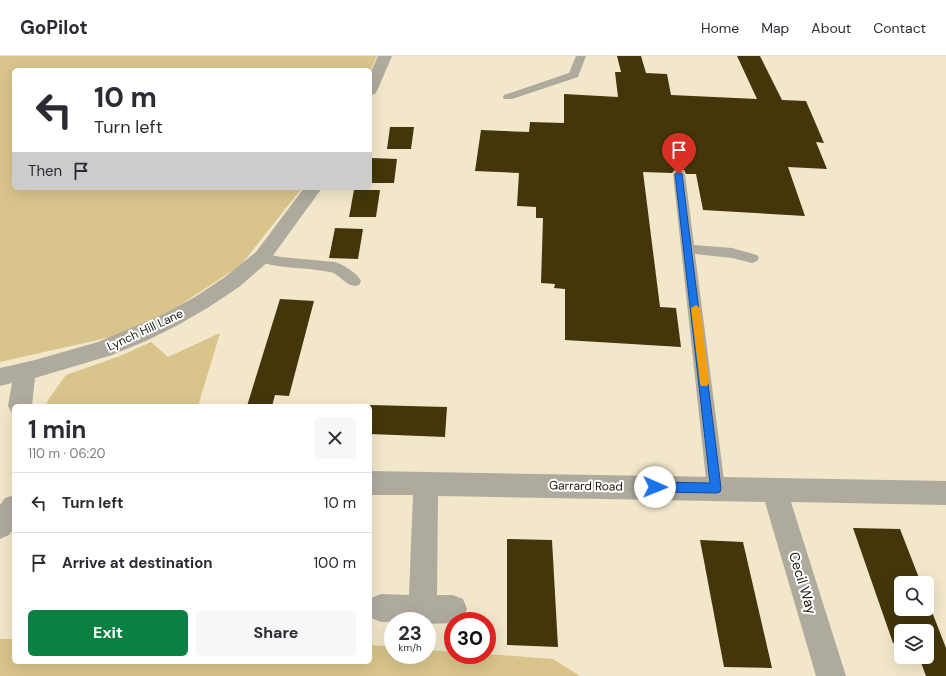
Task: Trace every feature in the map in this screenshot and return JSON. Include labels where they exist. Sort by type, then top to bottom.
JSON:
[{"type":"street","points":[[372,86],[385,56]]},
{"type":"street","name":"Lynch Hill Lane","points":[[0,377],[24,372],[99,351],[177,317],[220,289],[261,258],[312,190]]},
{"type":"street","points":[[20,404],[24,372]]},
{"type":"street","name":"Garrard Road","points":[[372,483],[946,492]]},
{"type":"street","points":[[423,610],[426,483]]},
{"type":"street","name":"Cecil Way","points":[[775,490],[831,676]]},
{"type":"street","points":[[0,526],[12,510]]},
{"type":"street","points":[[381,608],[423,610],[453,609]]},
{"type":"lane","points":[[508,97],[574,75],[581,56]]},
{"type":"lane","points":[[679,174],[716,488]]},
{"type":"lane","points":[[689,249],[732,253],[752,258]]},
{"type":"lane","points":[[261,258],[281,262],[335,267],[354,281]]},
{"type":"shaded area","points":[[0,56],[377,56],[371,68],[12,68],[12,190],[300,190],[241,265],[142,330],[0,362]]},
{"type":"shaded area","points":[[220,333],[199,404],[47,404],[66,375],[120,356],[151,342],[168,357]]},
{"type":"shaded area","points":[[0,639],[12,639],[12,664],[372,664],[372,645],[384,646],[384,664],[436,664],[436,651],[444,651],[444,664],[496,664],[496,655],[553,659],[580,676],[0,676]]},
{"type":"building","points":[[617,56],[641,56],[646,73],[667,74],[671,95],[757,99],[737,56],[760,56],[782,100],[806,101],[824,143],[816,142],[827,169],[788,167],[805,216],[703,210],[696,174],[686,174],[684,170],[679,169],[672,173],[643,172],[660,307],[676,308],[681,347],[565,340],[565,289],[554,288],[555,284],[541,283],[543,218],[536,218],[536,207],[517,206],[519,173],[475,171],[481,130],[529,132],[530,122],[564,123],[564,94],[618,97],[615,72],[621,72]]},
{"type":"building","points":[[390,127],[414,127],[411,149],[387,149]]},
{"type":"building","points":[[372,158],[397,159],[394,183],[372,183]]},
{"type":"building","points":[[354,190],[380,190],[376,217],[349,217]]},
{"type":"building","points":[[335,228],[363,229],[358,259],[329,258]]},
{"type":"building","points":[[280,299],[314,301],[289,396],[275,395],[273,404],[248,404]]},
{"type":"building","points":[[372,405],[447,407],[445,437],[372,434]]},
{"type":"building","points":[[853,528],[900,529],[918,576],[894,576],[894,616],[934,616],[946,648],[946,676],[926,676],[922,664],[934,664],[934,624],[894,624],[893,643]]},
{"type":"building","points":[[507,539],[552,540],[558,647],[507,645]]},
{"type":"building","points":[[700,540],[743,542],[772,668],[724,667]]},
{"type":"slow traffic","points":[[696,308],[704,383]]},
{"type":"route","points":[[655,487],[716,488],[679,174]]}]
